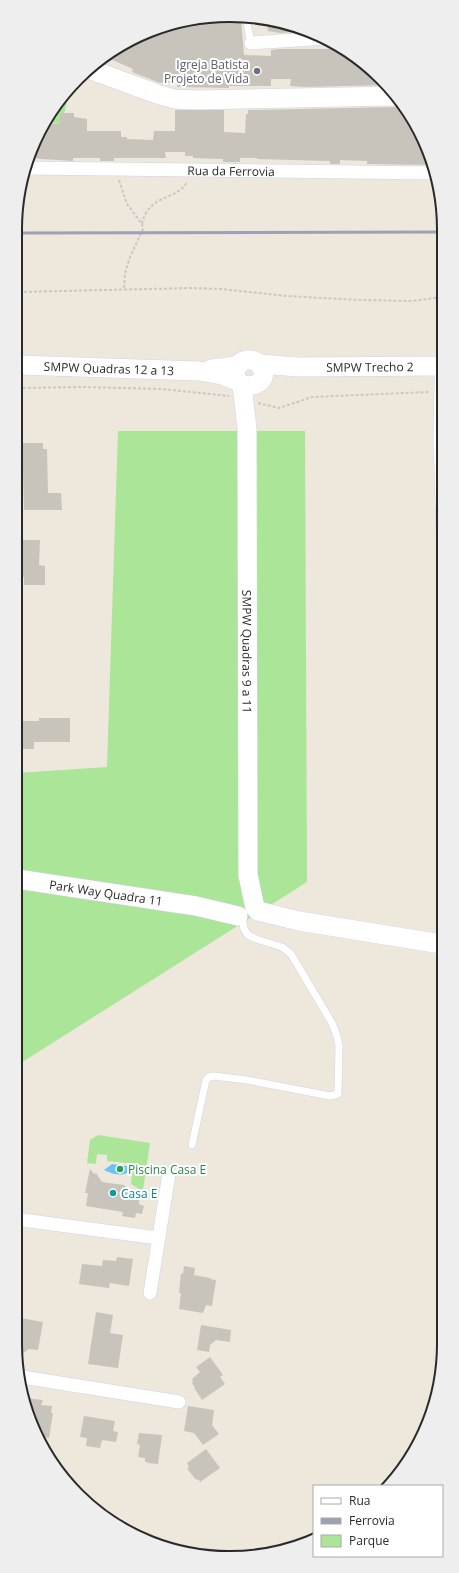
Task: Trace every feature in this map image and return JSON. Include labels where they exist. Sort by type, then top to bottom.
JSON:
[{"type":"street","points":[[251,43],[311,39]]},
{"type":"street","points":[[95,71],[174,99],[197,100],[388,96]]},
{"type":"street","name":"Rua da Ferrovia","points":[[31,168],[429,173]]},
{"type":"street","name":"SMPW Quadras 12 a 13","points":[[22,365],[199,371],[222,375],[249,376]]},
{"type":"street","name":"SMPW Trecho 2","points":[[249,376],[298,367],[437,366]]},
{"type":"street","name":"SMPW Quadras 9 a 11","points":[[247,913],[247,429],[244,400],[249,376]]},
{"type":"street","name":"Park Way Quadra 11","points":[[22,880],[247,913],[437,943]]},
{"type":"street","points":[[150,1292],[169,1174]]},
{"type":"street","points":[[22,1220],[158,1238]]},
{"type":"street","points":[[25,1377],[179,1402]]},
{"type":"lane","points":[[247,23],[251,43]]},
{"type":"lane","points":[[192,1145],[206,1080],[209,1077],[214,1076],[247,1080],[330,1096],[338,1094],[338,1046],[337,1036],[332,1023],[291,954],[282,947],[248,935],[244,930],[247,913]]},
{"type":"path","points":[[118,169],[119,184],[126,204],[142,224]]},
{"type":"path","points":[[124,289],[125,273],[130,257],[142,233],[144,216],[156,202],[173,194],[186,185],[193,170]]},
{"type":"path","points":[[22,292],[124,289],[221,289],[287,296],[366,300],[412,301],[437,298]]},
{"type":"green space","points":[[67,100],[62,124],[52,123]]},
{"type":"green space","points":[[118,431],[305,431],[307,882],[22,1062],[22,773],[107,767]]},
{"type":"green space","points":[[98,1135],[150,1143],[143,1190],[131,1184],[132,1173],[136,1168],[136,1164],[107,1161],[107,1155],[97,1154],[96,1164],[87,1163],[90,1140]]},
{"type":"water","name":"Piscina Casa E","points":[[112,1164],[133,1167],[124,1174],[112,1173],[104,1170]]},
{"type":"building","points":[[216,22],[241,22],[244,55],[271,56],[271,50],[279,49],[331,49],[356,65],[378,85],[306,87],[290,86],[291,79],[271,79],[271,86],[229,86],[229,88],[177,87],[178,82],[160,83],[132,72],[133,69],[111,59],[138,43],[176,29]]},
{"type":"building","points":[[268,26],[293,32],[280,33],[268,31]]},
{"type":"building","points":[[396,106],[402,114],[416,138],[427,165],[367,164],[367,161],[340,160],[340,164],[330,164],[330,161],[257,158],[240,158],[240,162],[223,162],[223,159],[193,158],[193,156],[185,156],[185,152],[165,152],[166,158],[114,158],[114,161],[100,161],[100,158],[73,158],[73,161],[40,159],[36,158],[36,156],[43,138],[51,124],[60,124],[60,113],[74,113],[74,117],[87,119],[87,131],[121,131],[121,137],[127,137],[127,139],[153,140],[154,131],[175,131],[175,110],[224,110],[224,132],[245,133],[246,114],[248,114],[248,110]]},
{"type":"building","points":[[22,443],[43,443],[43,449],[47,449],[48,493],[61,493],[62,510],[24,510]]},
{"type":"building","points":[[22,540],[40,540],[39,565],[45,566],[45,585],[24,585],[24,577],[22,577]]},
{"type":"building","points":[[39,718],[70,718],[70,742],[34,742],[34,749],[22,749],[22,721],[39,721]]},
{"type":"building","name":"Casa E","points":[[90,1169],[94,1174],[96,1173],[102,1182],[124,1185],[131,1193],[140,1194],[139,1204],[144,1206],[142,1214],[136,1213],[135,1218],[122,1216],[123,1212],[86,1206],[88,1193],[85,1193]]},
{"type":"building","points":[[117,1257],[133,1259],[129,1286],[110,1283],[109,1288],[79,1284],[82,1264],[102,1266],[103,1260],[116,1261]]},
{"type":"building","points":[[184,1266],[195,1268],[194,1275],[216,1280],[212,1306],[206,1305],[203,1313],[179,1309],[181,1273],[183,1274]]},
{"type":"building","points":[[96,1312],[113,1315],[110,1333],[123,1335],[118,1368],[88,1364]]},
{"type":"building","points":[[22,1318],[43,1322],[38,1350],[29,1349],[22,1354]]},
{"type":"building","points":[[201,1325],[231,1330],[230,1342],[216,1340],[210,1345],[209,1352],[197,1350]]},
{"type":"building","points":[[210,1357],[223,1375],[220,1377],[225,1384],[202,1400],[194,1388],[192,1379],[200,1372],[196,1367]]},
{"type":"building","points":[[29,1398],[43,1400],[41,1405],[52,1406],[51,1413],[53,1413],[49,1438],[44,1437],[43,1435]]},
{"type":"building","points":[[188,1406],[214,1410],[212,1425],[219,1434],[203,1445],[194,1433],[184,1431]]},
{"type":"building","points":[[84,1416],[115,1421],[113,1431],[118,1432],[116,1442],[102,1440],[100,1448],[86,1446],[87,1438],[80,1437]]},
{"type":"building","points":[[139,1433],[162,1435],[158,1464],[148,1463],[145,1461],[145,1458],[138,1457],[140,1445],[137,1444]]},
{"type":"building","points":[[206,1449],[220,1468],[200,1482],[199,1480],[195,1479],[187,1468],[189,1467],[187,1463]]},
{"type":"railway","points":[[22,233],[437,232]]},
{"type":"place","name":"Igreja Batista Projeto de Vida","points":[[257,71]]},
{"type":"place","name":"Piscina Casa E","points":[[120,1169]]},
{"type":"place","name":"Casa E","points":[[113,1193]]}]
